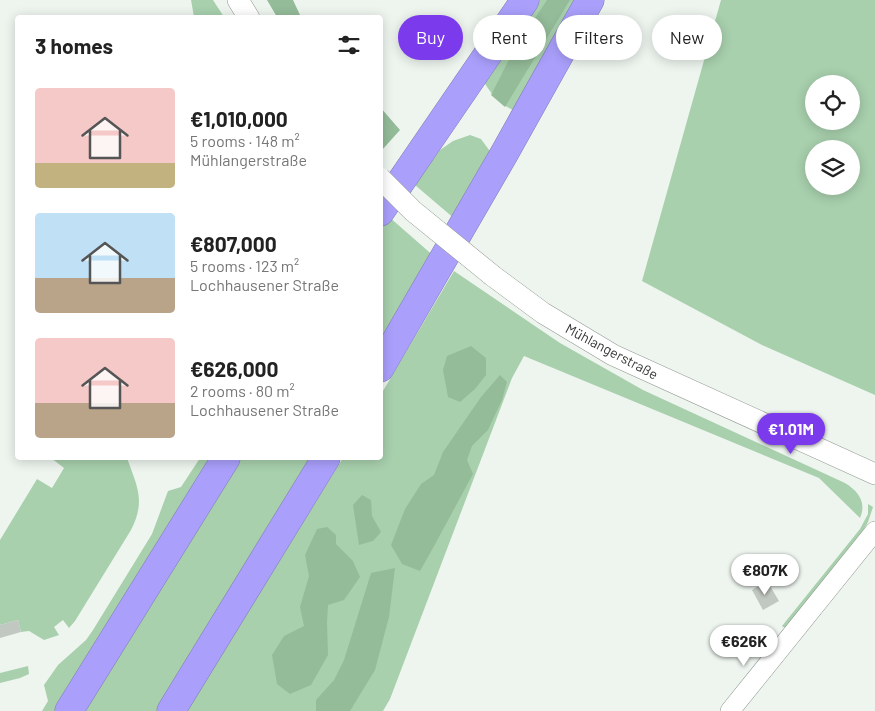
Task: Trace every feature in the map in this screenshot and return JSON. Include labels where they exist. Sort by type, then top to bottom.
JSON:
[{"type":"highway","points":[[383,208],[525,0]]},
{"type":"highway","points":[[383,363],[430,284],[590,0]]},
{"type":"highway","points":[[383,178],[428,141]]},
{"type":"highway","points":[[69,711],[225,460]]},
{"type":"highway","points":[[172,711],[325,460]]},
{"type":"main road","points":[[238,0],[247,15]]},
{"type":"main road","name":"Mühlangerstraße","points":[[383,183],[413,211],[493,276],[543,313],[613,355],[875,474]]},
{"type":"street","points":[[730,711],[875,531]]},
{"type":"green space","points":[[191,0],[213,0],[223,15],[194,15]]},
{"type":"green space","points":[[267,0],[293,0],[300,15],[276,15]]},
{"type":"green space","points":[[537,0],[576,0],[568,15],[556,15],[556,36],[546,55],[546,15],[527,15]]},
{"type":"green space","points":[[547,0],[570,0],[561,15],[556,15],[556,23],[546,40],[546,15],[537,15]]},
{"type":"green space","points":[[721,0],[875,0],[875,395],[762,345],[642,281],[704,60],[722,60],[722,15],[717,15]]},
{"type":"green space","points":[[495,60],[543,60],[515,111],[496,98],[482,79]]},
{"type":"green space","points":[[509,60],[534,60],[505,107],[491,95]]},
{"type":"green space","points":[[383,110],[400,130],[383,149]]},
{"type":"green space","points":[[470,135],[481,139],[492,154],[456,220],[415,185],[440,150],[453,141]]},
{"type":"green space","points":[[388,216],[436,258],[383,338],[383,224]]},
{"type":"green space","points":[[454,271],[560,343],[643,390],[845,483],[860,498],[862,512],[860,518],[819,478],[524,356],[512,378],[390,699],[383,711],[187,711],[342,460],[383,460],[383,391]]},
{"type":"green space","points":[[471,346],[486,358],[486,375],[475,389],[460,402],[448,397],[443,370],[447,356]]},
{"type":"green space","points":[[500,375],[507,382],[502,400],[488,430],[472,446],[467,460],[473,474],[420,571],[402,564],[391,545],[405,509],[421,484],[434,475],[443,452],[481,397]]},
{"type":"green space","points":[[54,460],[128,460],[137,485],[139,502],[136,520],[131,530],[75,621],[69,628],[63,620],[54,627],[59,635],[44,640],[29,631],[21,632],[18,620],[0,625],[0,540],[37,479],[52,488],[64,468]]},
{"type":"green space","points":[[199,460],[212,460],[55,711],[42,711],[48,701],[44,685],[58,665],[86,640],[93,630],[152,534],[168,491],[181,487]]},
{"type":"green space","points":[[240,460],[315,460],[160,711],[80,711],[158,585]]},
{"type":"green space","points":[[362,495],[371,500],[372,516],[381,532],[373,541],[359,545],[353,505]]},
{"type":"green space","points":[[868,504],[873,507],[863,531],[788,627],[783,627],[860,529],[868,514]]},
{"type":"green space","points":[[327,527],[336,535],[336,544],[353,561],[360,577],[344,600],[328,605],[328,655],[311,685],[290,694],[277,684],[272,655],[284,636],[304,626],[300,607],[309,576],[305,555],[317,529]]},
{"type":"green space","points":[[395,568],[389,617],[375,670],[350,711],[316,711],[316,700],[334,680],[344,660],[371,573]]},
{"type":"green space","points":[[28,666],[29,674],[0,683],[0,673]]},
{"type":"building","points":[[767,581],[779,601],[763,610],[752,590]]},
{"type":"building","points":[[18,620],[21,632],[0,638],[0,625]]}]
